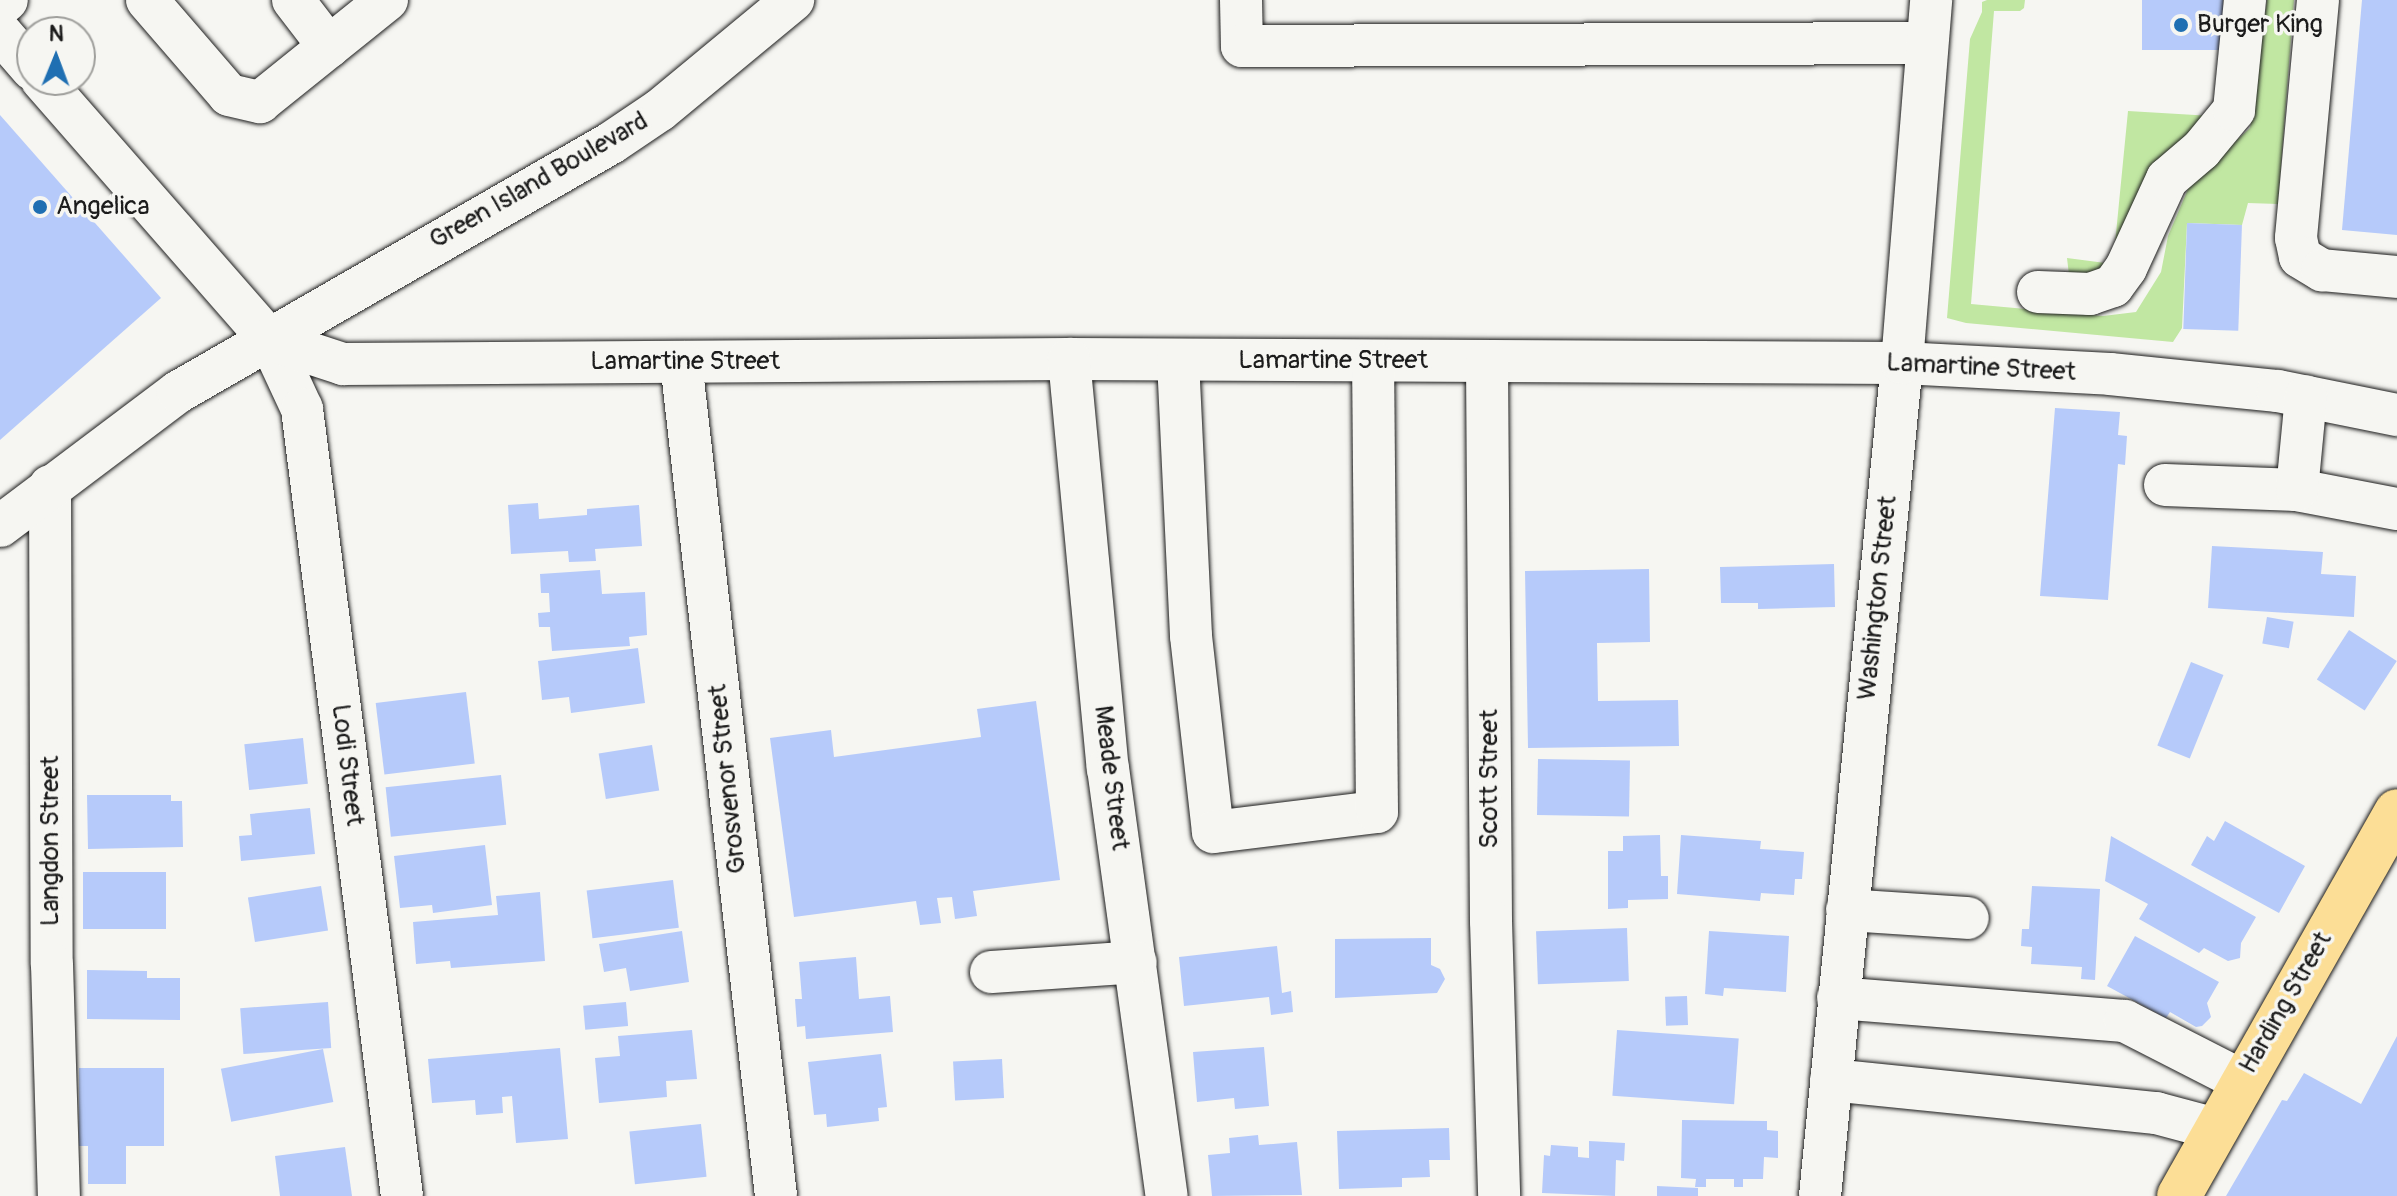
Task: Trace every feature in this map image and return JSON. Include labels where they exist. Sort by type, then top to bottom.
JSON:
[{"type":"main road","name":"Harding Street","points":[[2179,1196],[2397,811]]},
{"type":"street","points":[[0,6],[7,0]]},
{"type":"street","points":[[147,0],[229,95],[260,102],[387,0]]},
{"type":"street","points":[[293,0],[329,47]]},
{"type":"street","name":"Green Island Boulevard","points":[[50,486],[178,392],[611,143],[660,110],[793,0]]},
{"type":"street","points":[[1241,0],[1242,46],[1927,43]]},
{"type":"street","name":"Washington Street","points":[[1820,1196],[1902,363],[1931,0]]},
{"type":"street","points":[[2038,292],[2090,294],[2113,286],[2126,268],[2167,179],[2201,150],[2234,110],[2245,0]]},
{"type":"street","points":[[2318,0],[2296,238],[2300,257],[2322,270],[2397,277]]},
{"type":"street","points":[[2339,0],[2319,228],[2326,241],[2347,249],[2397,253]]},
{"type":"street","points":[[0,32],[16,50]]},
{"type":"street","points":[[56,96],[270,340]]},
{"type":"street","name":"Lamartine Street","points":[[270,340],[343,364],[1069,359],[1902,363],[2110,374],[2306,396],[2397,415]]},
{"type":"street","name":"Lodi Street","points":[[270,340],[302,409],[402,1196]]},
{"type":"street","name":"Meade Street","points":[[1069,359],[1108,768],[1167,1196]]},
{"type":"street","points":[[1178,360],[1191,636],[1213,832],[1377,812],[1373,362]]},
{"type":"street","name":"Grosvenor Street","points":[[681,362],[776,1196]]},
{"type":"street","name":"Scott Street","points":[[1487,362],[1491,921],[1499,1196]]},
{"type":"street","points":[[2297,490],[2306,396]]},
{"type":"street","points":[[2165,485],[2297,490],[2397,509]]},
{"type":"street","points":[[0,526],[50,486]]},
{"type":"street","name":"Langdon Street","points":[[50,486],[52,949],[59,1196]]},
{"type":"street","points":[[1847,910],[1968,918]]},
{"type":"street","points":[[991,972],[1136,962]]},
{"type":"street","points":[[1838,998],[2125,1021],[2242,1081]]},
{"type":"street","points":[[1831,1080],[2156,1113],[2216,1129]]},
{"type":"green space","points":[[2025,0],[2024,8],[2020,11],[1994,11],[1971,304],[2103,316],[2136,312],[2161,272],[2168,236],[2191,182],[2250,128],[2267,0],[2294,0],[2278,204],[2248,203],[2242,225],[2187,223],[2182,328],[2173,342],[1966,323],[1947,318],[1970,39],[1982,12],[1982,2]]},
{"type":"green space","points":[[2128,111],[2212,116],[2113,273],[2069,275],[2067,258],[2113,264]]},
{"type":"building","name":"Burger King","points":[[2142,0],[2223,0],[2223,50],[2142,50]]},
{"type":"building","points":[[2362,0],[2397,0],[2397,235],[2342,230]]},
{"type":"building","name":"Angelica","points":[[0,115],[161,298],[0,440]]},
{"type":"building","points":[[2187,223],[2242,225],[2238,331],[2183,329]]},
{"type":"building","points":[[2055,408],[2120,412],[2118,435],[2127,436],[2125,465],[2118,464],[2108,600],[2040,596]]},
{"type":"building","points":[[538,503],[539,519],[587,515],[587,509],[639,505],[642,546],[595,549],[596,561],[569,562],[568,551],[511,554],[508,505]]},
{"type":"building","points":[[2212,546],[2323,552],[2321,574],[2356,576],[2354,617],[2208,608]]},
{"type":"building","points":[[1834,564],[1835,607],[1758,609],[1758,603],[1721,603],[1720,567]]},
{"type":"building","points":[[1649,569],[1650,642],[1597,643],[1598,701],[1678,700],[1679,746],[1528,748],[1525,571]]},
{"type":"building","points":[[600,570],[602,594],[645,592],[647,635],[629,637],[630,646],[552,651],[550,627],[539,627],[538,613],[550,612],[549,593],[541,593],[540,574]]},
{"type":"building","points":[[2267,617],[2294,622],[2289,648],[2262,644]]},
{"type":"building","points":[[2349,630],[2397,661],[2365,711],[2317,679]]},
{"type":"building","points":[[638,648],[645,703],[571,713],[569,697],[542,700],[538,661]]},
{"type":"building","points":[[2191,662],[2223,675],[2190,759],[2157,745]]},
{"type":"building","points":[[466,692],[475,763],[384,775],[376,703]]},
{"type":"building","points":[[1036,701],[1060,880],[973,891],[977,916],[955,919],[952,897],[937,898],[941,923],[920,925],[916,901],[794,917],[770,738],[831,730],[834,757],[981,737],[977,709]]},
{"type":"building","points":[[303,738],[308,784],[249,790],[244,744]]},
{"type":"building","points":[[652,745],[659,790],[606,799],[599,753]]},
{"type":"building","points":[[1538,759],[1630,761],[1629,817],[1537,815]]},
{"type":"building","points":[[501,775],[506,825],[391,837],[386,787]]},
{"type":"building","points":[[87,795],[171,795],[171,801],[182,801],[183,847],[88,849]]},
{"type":"building","points":[[310,808],[315,854],[241,861],[239,836],[252,835],[250,814]]},
{"type":"building","points":[[2225,821],[2305,866],[2279,913],[2191,865],[2207,836],[2214,841]]},
{"type":"building","points":[[1660,835],[1661,876],[1668,876],[1668,899],[1628,900],[1628,908],[1608,909],[1608,851],[1623,851],[1623,836]]},
{"type":"building","points":[[1681,835],[1761,841],[1760,849],[1804,852],[1802,879],[1795,879],[1794,895],[1761,893],[1760,901],[1677,894]]},
{"type":"building","points":[[2111,836],[2256,917],[2241,943],[2240,958],[2228,961],[2204,948],[2199,953],[2139,919],[2148,904],[2105,881]]},
{"type":"building","points":[[485,845],[492,905],[433,913],[432,905],[400,908],[394,856]]},
{"type":"building","points":[[83,872],[166,872],[166,929],[83,929]]},
{"type":"building","points":[[673,880],[679,928],[592,938],[587,891]]},
{"type":"building","points":[[321,886],[328,930],[255,942],[248,898]]},
{"type":"building","points":[[2032,886],[2100,889],[2095,980],[2081,979],[2082,967],[2031,964],[2032,947],[2021,946],[2022,929],[2029,929]]},
{"type":"building","points":[[540,892],[545,961],[451,968],[450,961],[416,964],[413,922],[498,915],[496,896]]},
{"type":"building","points":[[1627,928],[1629,981],[1538,984],[1536,931]]},
{"type":"building","points":[[682,931],[689,982],[630,991],[626,968],[604,972],[599,944]]},
{"type":"building","points":[[1709,931],[1789,936],[1786,992],[1724,988],[1723,996],[1705,994]]},
{"type":"building","points":[[2135,936],[2219,982],[2207,1003],[2211,1017],[2202,1026],[2196,1027],[2170,1012],[2166,1018],[2107,986]]},
{"type":"building","points":[[1431,938],[1431,965],[1440,969],[1445,979],[1437,993],[1335,998],[1335,939]]},
{"type":"building","points":[[1277,946],[1282,993],[1291,991],[1293,1012],[1271,1015],[1269,997],[1184,1006],[1179,957]]},
{"type":"building","points":[[856,957],[859,999],[890,996],[893,1032],[806,1039],[805,1026],[797,1027],[795,999],[802,999],[799,962]]},
{"type":"building","points":[[87,970],[147,971],[147,978],[180,978],[180,1020],[87,1019]]},
{"type":"building","points":[[1687,996],[1688,1025],[1666,1026],[1665,997]]},
{"type":"building","points":[[328,1002],[331,1048],[243,1054],[240,1008]]},
{"type":"building","points":[[626,1002],[628,1026],[585,1030],[583,1006]]},
{"type":"building","points":[[692,1030],[697,1079],[666,1081],[667,1097],[599,1103],[595,1058],[620,1056],[618,1036]]},
{"type":"building","points":[[1617,1030],[1739,1039],[1734,1104],[1612,1096]]},
{"type":"building","points":[[2397,1036],[2397,1196],[2226,1196],[2282,1100],[2287,1101],[2304,1073],[2361,1104]]},
{"type":"building","points":[[1264,1047],[1269,1106],[1235,1109],[1234,1098],[1197,1102],[1193,1052]]},
{"type":"building","points":[[560,1048],[568,1139],[516,1143],[512,1096],[502,1097],[503,1113],[476,1115],[475,1100],[432,1103],[428,1059]]},
{"type":"building","points":[[323,1049],[333,1102],[231,1122],[221,1069]]},
{"type":"building","points":[[881,1054],[887,1107],[878,1108],[879,1121],[827,1127],[826,1114],[814,1115],[808,1062]]},
{"type":"building","points":[[1002,1059],[1004,1098],[955,1101],[953,1062]]},
{"type":"building","points":[[79,1068],[164,1068],[164,1146],[126,1146],[126,1184],[88,1184],[88,1146],[79,1146]]},
{"type":"building","points":[[1682,1120],[1767,1121],[1767,1130],[1778,1131],[1778,1158],[1764,1157],[1763,1179],[1743,1179],[1743,1187],[1734,1187],[1734,1179],[1706,1179],[1706,1187],[1695,1187],[1696,1179],[1681,1178]]},
{"type":"building","points":[[701,1124],[707,1177],[635,1184],[629,1132]]},
{"type":"building","points":[[1449,1128],[1450,1160],[1429,1160],[1430,1177],[1402,1178],[1402,1187],[1339,1189],[1337,1131]]},
{"type":"building","points":[[1258,1135],[1259,1145],[1297,1142],[1302,1195],[1212,1196],[1208,1155],[1230,1153],[1229,1138]]},
{"type":"building","points":[[1589,1141],[1625,1143],[1624,1161],[1616,1160],[1615,1196],[1542,1193],[1544,1155],[1550,1156],[1551,1145],[1578,1147],[1578,1157],[1589,1158]]},
{"type":"building","points":[[345,1147],[352,1196],[280,1196],[275,1156]]},
{"type":"building","points":[[1657,1186],[1698,1188],[1698,1196],[1657,1196]]},
{"type":"place","name":"Burger King","points":[[2181,25]]},
{"type":"place","name":"Angelica","points":[[40,207]]}]
